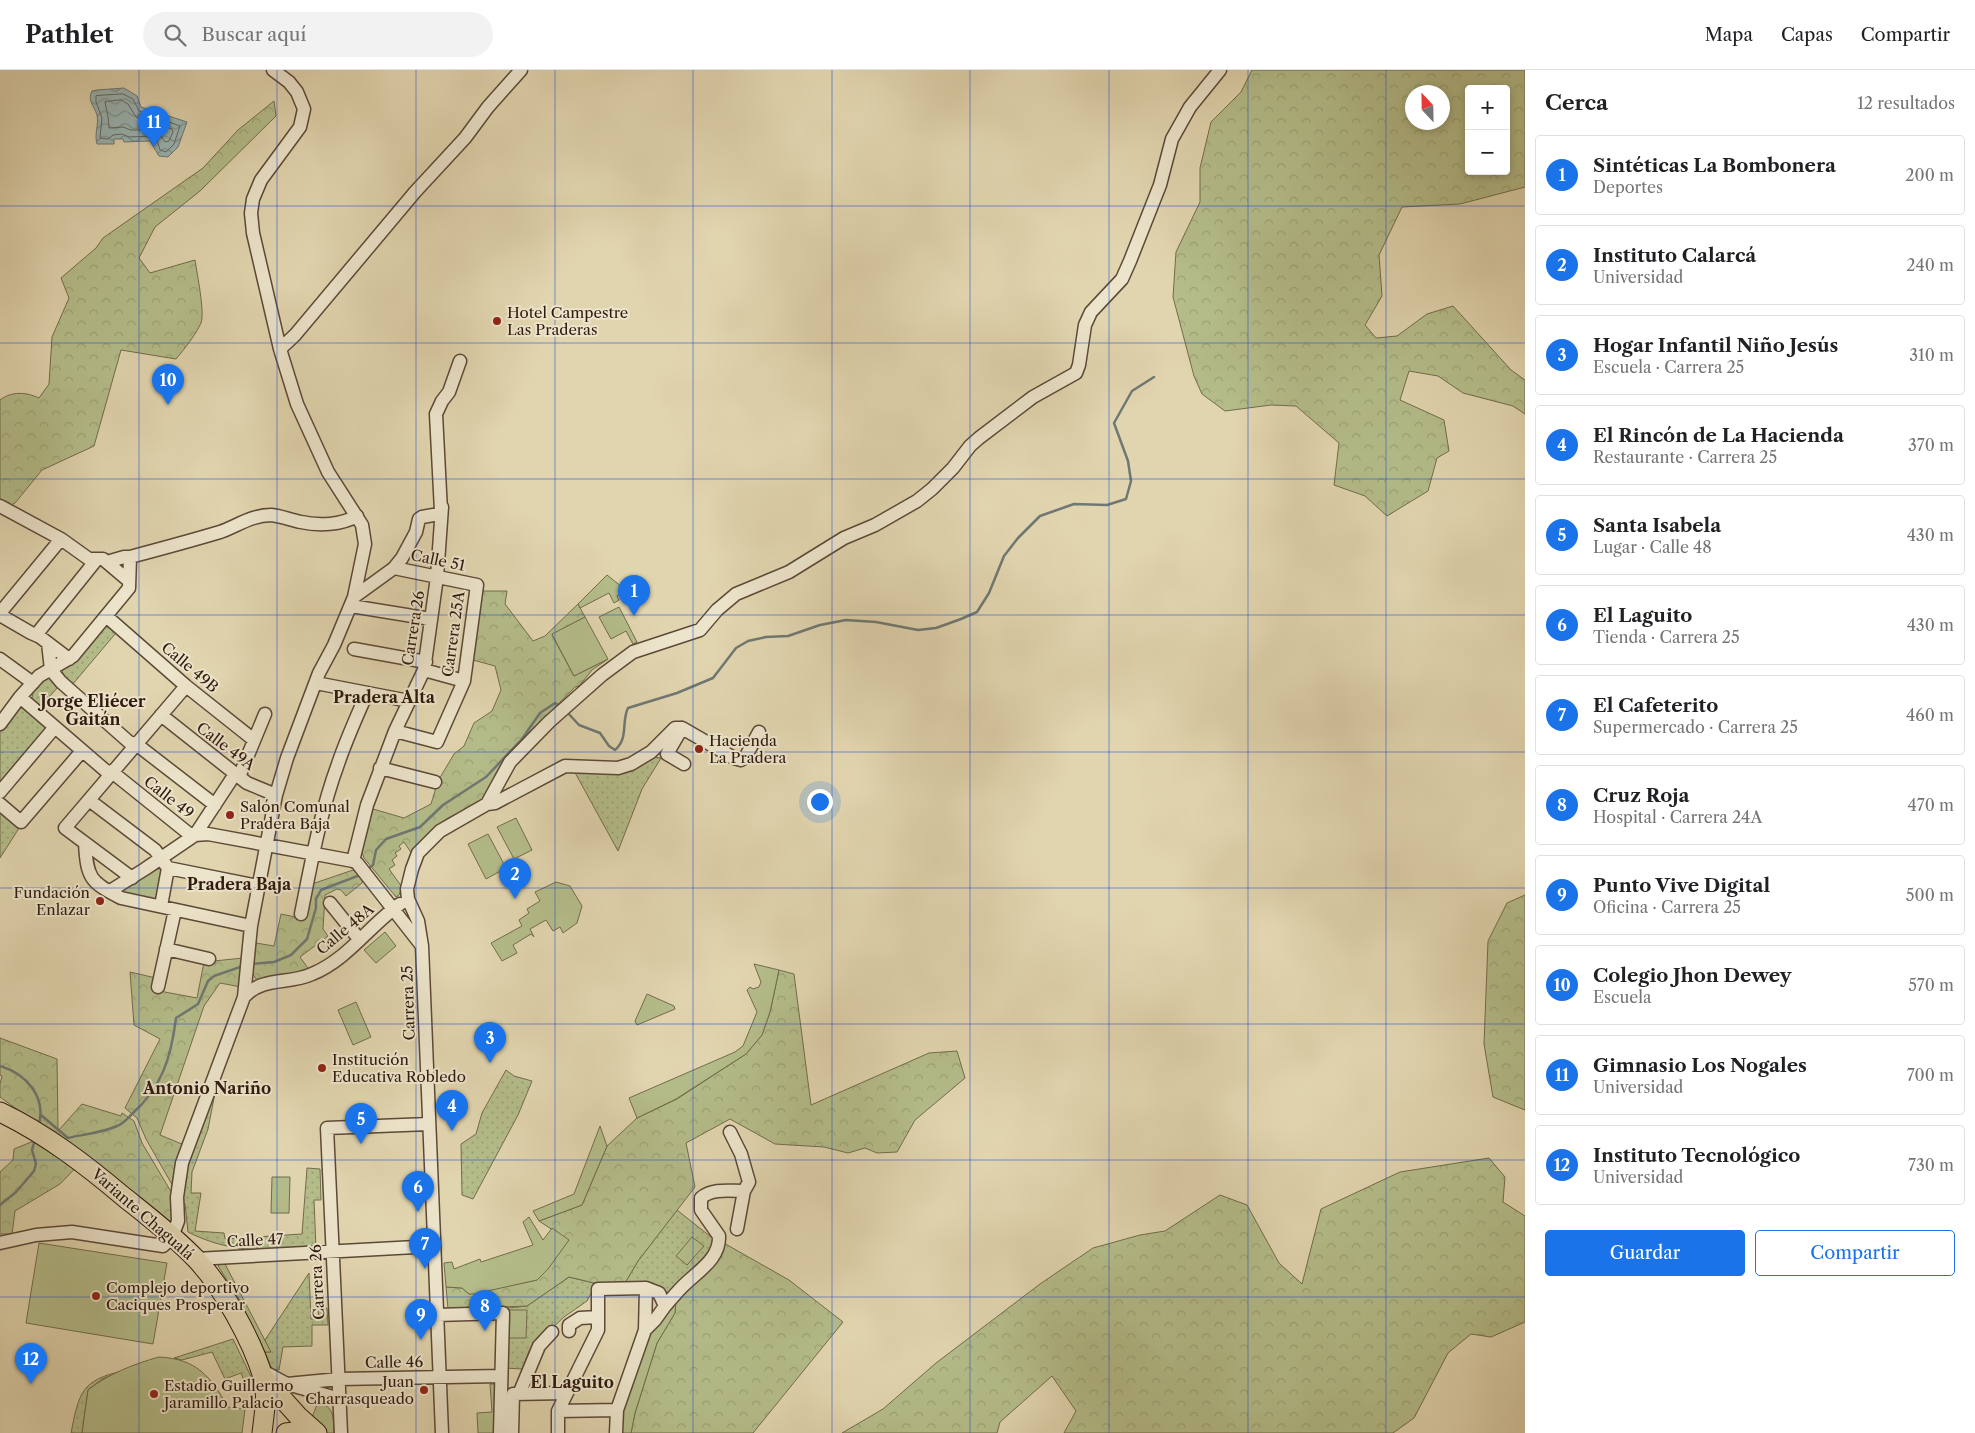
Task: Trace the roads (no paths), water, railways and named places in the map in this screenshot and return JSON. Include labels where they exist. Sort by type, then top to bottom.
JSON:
[{"type":"highway","name":"Variante Chagualá","points":[[0,1112],[18,1121],[77,1158],[172,1237],[196,1260],[213,1280],[228,1303],[262,1373],[298,1416],[317,1433]]},
{"type":"highway","name":"Variante Chagualá","points":[[262,1373],[265,1406],[262,1433]]},
{"type":"highway","points":[[286,1433],[301,1431],[310,1433]]},
{"type":"street","points":[[0,1243],[36,1235],[72,1232],[164,1246],[172,1237],[178,1221],[177,1197],[182,1163],[244,997],[251,926],[276,796],[287,758],[316,683],[352,602],[365,544],[362,525],[328,472],[297,404],[280,349],[253,233],[251,213],[261,180],[300,127],[304,109],[298,92],[289,82],[273,70]]},
{"type":"street","points":[[280,349],[295,335],[415,192],[466,138],[488,107],[521,70]]},
{"type":"street","points":[[487,804],[510,762],[550,722],[618,661],[633,652],[700,630],[717,610],[736,594],[789,572],[844,538],[875,525],[917,502],[953,468],[970,446],[979,438],[1033,397],[1076,373],[1079,366],[1085,325],[1091,312],[1122,279],[1160,185],[1172,139],[1190,107],[1220,70]]},
{"type":"street","name":"Carrera 26","points":[[357,864],[367,805],[395,731],[425,666],[437,577],[442,507],[438,480],[436,414],[448,392],[460,361]]},
{"type":"street","points":[[0,506],[61,539],[89,559],[102,560],[130,557],[221,531],[241,522],[262,516],[281,516],[302,522],[322,524],[340,522],[357,516]]},
{"type":"street","points":[[352,602],[394,568],[410,544],[419,519],[439,514],[442,507]]},
{"type":"street","points":[[61,539],[0,614],[36,635],[69,660]]},
{"type":"street","points":[[0,724],[5,706],[20,697],[39,676],[69,660],[129,588],[130,557]]},
{"type":"street","points":[[102,560],[129,581]]},
{"type":"street","points":[[36,635],[102,560]]},
{"type":"street","name":"Calle 51","points":[[394,568],[477,585]]},
{"type":"street","name":"Carrera 25A","points":[[395,731],[437,742],[464,682],[477,585]]},
{"type":"street","points":[[352,602],[431,620]]},
{"type":"street","name":"Calle 49B","points":[[106,616],[186,686],[254,740]]},
{"type":"street","points":[[48,643],[52,670],[61,682],[129,742],[136,744],[215,805]]},
{"type":"street","points":[[354,649],[425,666],[464,682]]},
{"type":"street","points":[[0,659],[33,683]]},
{"type":"street","points":[[316,683],[409,701]]},
{"type":"street","points":[[132,878],[65,828],[186,686]]},
{"type":"street","points":[[301,914],[312,854],[338,764],[367,693]]},
{"type":"street","name":"Calle 49","points":[[20,697],[106,771],[112,772],[188,833],[195,835],[208,834],[357,864]]},
{"type":"street","points":[[110,891],[132,878],[165,863],[195,835],[237,775],[265,714]]},
{"type":"street","name":"Calle 49A","points":[[161,716],[247,782],[276,796]]},
{"type":"street","points":[[0,792],[55,727]]},
{"type":"street","points":[[422,946],[418,921],[408,898],[412,869],[418,853],[423,847],[450,824],[566,766],[618,768],[631,764],[651,752],[675,728],[682,728],[734,758],[741,760],[746,756],[759,732]]},
{"type":"street","points":[[682,728],[667,754],[684,764]]},
{"type":"street","points":[[0,804],[21,822],[82,751]]},
{"type":"street","points":[[380,768],[435,782]]},
{"type":"street","points":[[89,800],[155,850],[165,863],[258,886]]},
{"type":"street","points":[[85,843],[86,863],[91,878],[103,888],[121,898],[251,926]]},
{"type":"street","points":[[160,906],[165,863]]},
{"type":"street","name":"Carrera 25","points":[[357,864],[422,946],[442,1433]]},
{"type":"street","name":"Calle 48A","points":[[244,997],[252,988],[262,984],[298,979],[327,967],[408,898]]},
{"type":"street","points":[[330,903],[359,939]]},
{"type":"street","points":[[158,987],[175,910]]},
{"type":"street","points":[[166,949],[209,958]]},
{"type":"street","name":"Carrera 26","points":[[341,1433],[327,1128],[429,1124]]},
{"type":"street","points":[[730,1132],[741,1154],[749,1182],[744,1191],[737,1229]]},
{"type":"street","points":[[645,1330],[656,1320],[665,1306],[713,1258],[717,1250],[719,1236],[701,1210],[701,1198],[712,1192],[744,1191]]},
{"type":"street","name":"Calle 47","points":[[196,1260],[434,1246]]},
{"type":"street","points":[[558,1433],[558,1415],[566,1393],[598,1330],[598,1289],[646,1288],[659,1293],[665,1306]]},
{"type":"street","points":[[616,1433],[617,1414],[645,1330],[646,1288]]},
{"type":"street","points":[[437,1315],[503,1313],[500,1433]]},
{"type":"street","points":[[569,1331],[569,1325],[580,1318],[598,1316]]},
{"type":"street","points":[[512,1433],[516,1394],[539,1346],[552,1332]]},
{"type":"street","points":[[262,1373],[287,1384],[340,1399]]},
{"type":"street","name":"Calle 46","points":[[287,1384],[339,1379],[501,1376]]},
{"type":"street","points":[[516,1394],[566,1393]]},
{"type":"street","points":[[558,1415],[617,1414]]},
{"type":"water","points":[[124,88],[137,96],[141,107],[187,122],[178,147],[168,157],[159,156],[150,141],[124,142],[123,139],[114,139],[114,144],[97,144],[97,115],[91,100],[92,91]]},
{"type":"waterway","points":[[567,712],[579,725],[600,733],[609,746],[615,750],[622,740],[628,708],[677,693],[713,678],[736,648],[748,641],[766,637],[788,636],[820,625],[846,620],[876,622],[918,630],[936,628],[977,612],[989,593],[1004,556],[1018,538],[1040,516],[1074,504],[1107,505],[1126,499],[1131,481],[1128,461],[1114,423],[1132,391],[1154,377]]},
{"type":"waterway","points":[[367,870],[373,865],[376,850],[386,839],[420,827],[443,805],[486,777],[522,739],[540,713],[555,703],[561,707]]},
{"type":"waterway","points":[[250,964],[274,962],[291,955],[307,939],[316,908],[316,899],[321,890],[360,875]]},
{"type":"waterway","points":[[41,1115],[68,1138],[119,1125],[142,1104],[158,1082],[168,1059],[176,1018],[198,1004],[208,981],[214,976],[243,966]]},
{"type":"waterway","points":[[0,1066],[26,1080],[37,1095],[40,1104],[39,1124]]},
{"type":"waterway","points":[[0,1205],[16,1192],[34,1171],[36,1164],[32,1150],[35,1139]]},
{"type":"place","name":"Gimnasio Los Nogales","points":[[154,147]]},
{"type":"place","name":"Hotel Campestre Las Praderas","points":[[497,321]]},
{"type":"place","name":"Colegio Jhon Dewey","points":[[168,405]]},
{"type":"place","name":"Sintéticas La Bombonera","points":[[634,616]]},
{"type":"place","name":"Hacienda La Pradera","points":[[699,749]]},
{"type":"place","name":"Salón Comunal Pradera Baja","points":[[230,815]]},
{"type":"place","name":"Instituto Calarcá","points":[[515,899]]},
{"type":"place","name":"Fundación Enlazar","points":[[100,901]]},
{"type":"place","name":"Hogar Infantil Niño Jesús","points":[[490,1063]]},
{"type":"place","name":"Institución Educativa Robledo","points":[[322,1068]]},
{"type":"place","name":"El Rincón de La Hacienda","points":[[452,1131]]},
{"type":"place","name":"Santa Isabela","points":[[361,1144]]},
{"type":"place","name":"El Laguito","points":[[418,1212]]},
{"type":"place","name":"El Cafeterito","points":[[425,1269]]},
{"type":"place","name":"Complejo deportivo Caciques Prosperar","points":[[96,1296]]},
{"type":"place","name":"Cruz Roja","points":[[485,1331]]},
{"type":"place","name":"Punto Vive Digital","points":[[421,1340]]},
{"type":"place","name":"Instituto Tecnológico","points":[[31,1384]]},
{"type":"place","name":"Juan Charrasqueado","points":[[424,1390]]},
{"type":"place","name":"Estadio Guillermo Jaramillo Palacio","points":[[154,1394]]},
{"type":"district","name":"Pradera Alta","points":[[384,697]]},
{"type":"district","name":"Jorge Eliécer Gaitán","points":[[93,710]]},
{"type":"district","name":"Pradera Baja","points":[[239,884]]},
{"type":"district","name":"Antonio Nariño","points":[[207,1088]]},
{"type":"district","name":"El Laguito","points":[[572,1382]]}]
